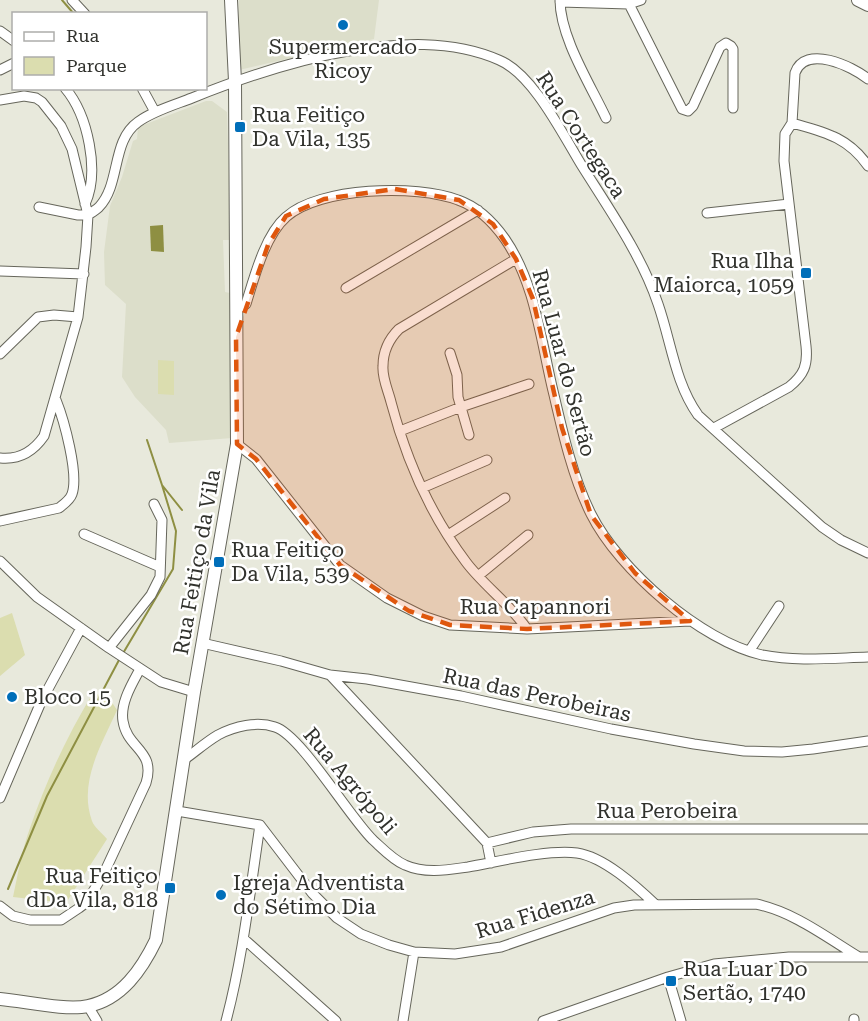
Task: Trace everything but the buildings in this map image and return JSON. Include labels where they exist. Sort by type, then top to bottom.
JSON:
[{"type":"street","points":[[72,0],[83,12]]},
{"type":"street","points":[[231,0],[235,81],[239,308]]},
{"type":"street","points":[[606,118],[562,23],[560,1],[628,4],[641,0]]},
{"type":"street","points":[[858,0],[868,5]]},
{"type":"street","points":[[628,4],[682,110],[688,111],[693,106],[720,47],[726,43],[731,46],[733,49],[733,108]]},
{"type":"street","name":"Rua Cortegaca","points":[[88,215],[99,207],[109,188],[128,132],[136,123],[155,112],[235,81],[313,57],[385,45],[439,45],[467,49],[501,60],[517,71],[533,90],[610,209],[649,280],[688,401],[698,415],[822,527],[841,540],[868,553]]},
{"type":"street","points":[[714,428],[789,387],[800,379],[806,369],[807,353],[784,145],[786,134],[792,123],[795,73],[801,63],[821,59],[843,64],[868,79]]},
{"type":"street","points":[[66,90],[79,110],[88,140],[92,184],[85,204]]},
{"type":"street","points":[[143,90],[155,112]]},
{"type":"street","points":[[0,100],[24,96],[36,98],[45,105],[61,126],[72,149],[88,215],[78,317],[44,436],[36,447],[26,454],[10,459],[0,458]]},
{"type":"street","points":[[792,123],[833,135],[850,146],[868,166]]},
{"type":"street","name":"Rua Luar do Sertão","points":[[239,308],[275,229],[286,216],[303,206],[345,195],[395,189],[436,193],[459,200],[478,210],[506,240],[533,299],[562,428],[591,514],[616,551],[635,573],[690,621],[750,650],[782,658],[868,657]]},
{"type":"street","points":[[707,213],[789,204]]},
{"type":"street","points":[[39,207],[88,215]]},
{"type":"street","points":[[346,288],[478,210]]},
{"type":"street","points":[[516,259],[399,329],[386,348],[382,367],[399,431],[413,470],[448,535],[478,576],[513,611],[527,629]]},
{"type":"street","points":[[0,271],[84,274]]},
{"type":"street","name":"Rua Feitiço da Vila","points":[[0,999],[70,1007],[88,1006],[110,998],[122,989],[146,961],[156,940],[202,643],[237,444],[236,337],[239,308]]},
{"type":"street","points":[[0,354],[38,317],[54,315],[78,317]]},
{"type":"street","points":[[450,352],[457,375],[456,389],[469,435]]},
{"type":"street","points":[[399,431],[529,384]]},
{"type":"street","points":[[0,521],[59,508],[72,494],[74,480],[68,441],[56,400]]},
{"type":"street","name":"Rua Capannori","points":[[237,444],[256,459],[340,565],[409,611],[446,624],[527,629],[690,621]]},
{"type":"street","points":[[422,488],[488,459]]},
{"type":"street","points":[[448,535],[505,498]]},
{"type":"street","points":[[108,648],[152,595],[160,577],[162,520],[154,504]]},
{"type":"street","points":[[84,534],[160,567]]},
{"type":"street","points":[[478,576],[528,535]]},
{"type":"street","points":[[0,561],[37,597],[108,648],[161,682],[194,692]]},
{"type":"street","points":[[750,650],[779,606]]},
{"type":"street","points":[[0,798],[41,702],[81,628]]},
{"type":"street","name":"Rua das Perobeiras","points":[[202,643],[330,675],[367,679],[461,696],[611,729],[693,744],[736,750],[782,752],[868,741]]},
{"type":"street","points":[[0,906],[13,916],[30,920],[61,920],[87,902],[105,871],[146,783],[150,769],[123,722],[125,702],[140,669]]},
{"type":"street","points":[[330,675],[487,843],[491,863]]},
{"type":"street","name":"Rua Agrópoli","points":[[185,759],[218,736],[242,726],[277,727],[301,746],[365,832],[393,858],[405,865],[429,871],[527,857],[579,854],[599,861],[641,891],[656,905]]},
{"type":"street","points":[[177,811],[260,825],[244,939],[226,1021]]},
{"type":"street","name":"Rua Fidenza","points":[[260,825],[312,893],[338,918],[361,934],[414,952],[455,954],[501,947],[614,908],[656,905],[756,904],[772,907],[863,957]]},
{"type":"street","name":"Rua Perobeira","points":[[487,843],[533,832],[571,829],[868,829]]},
{"type":"street","points":[[244,939],[336,1021]]},
{"type":"street","points":[[403,1021],[414,952]]},
{"type":"street","points":[[543,1021],[668,977],[714,964],[789,957],[863,957]]},
{"type":"street","points":[[668,977],[681,1021]]},
{"type":"street","points":[[88,1006],[97,1021]]},
{"type":"highlighted area","points":[[395,189],[459,200],[493,224],[516,259],[533,299],[562,428],[591,515],[635,573],[690,621],[527,629],[450,625],[409,611],[340,565],[256,459],[237,444],[236,337],[268,245],[286,216],[324,199]]},
{"type":"shaded area","points":[[239,0],[379,0],[374,39],[239,70]]},
{"type":"shaded area","points":[[206,101],[212,101],[227,112],[231,240],[223,240],[225,292],[230,293],[232,438],[169,443],[166,430],[135,397],[122,377],[126,304],[105,285],[104,252],[110,206],[133,141],[137,139],[138,127]]},
{"type":"shaded area","points":[[163,225],[164,252],[151,251],[150,226]]},
{"type":"green space","points":[[158,360],[174,361],[174,395],[158,394]]},
{"type":"green space","points":[[12,613],[25,655],[0,676],[0,618]]},
{"type":"green space","points":[[93,693],[109,698],[117,710],[94,764],[88,792],[88,806],[92,821],[107,839],[66,903],[13,897],[25,845],[43,793],[66,742]]},
{"type":"waterway","points":[[62,0],[72,12]]},
{"type":"waterway","points":[[147,440],[162,485],[182,510]]},
{"type":"waterway","points":[[122,655],[173,569],[176,531],[162,485]]},
{"type":"waterway","points":[[8,889],[47,796],[119,660]]},
{"type":"place","name":"Supermercado Ricoy","points":[[343,25]]},
{"type":"place","name":"Rua Feitiço Da Vila, 135","points":[[240,127]]},
{"type":"place","name":"Rua Ilha Maiorca, 1059","points":[[806,273]]},
{"type":"place","name":"Rua Feitiço Da Vila, 539","points":[[219,562]]},
{"type":"place","name":"Bloco 15","points":[[12,697]]},
{"type":"place","name":"Rua Feitiço dDa Vila, 818","points":[[170,888]]},
{"type":"place","name":"Igreja Adventista do Sétimo Dia","points":[[221,895]]},
{"type":"place","name":"Rua Luar Do Sertão, 1740","points":[[671,981]]}]
